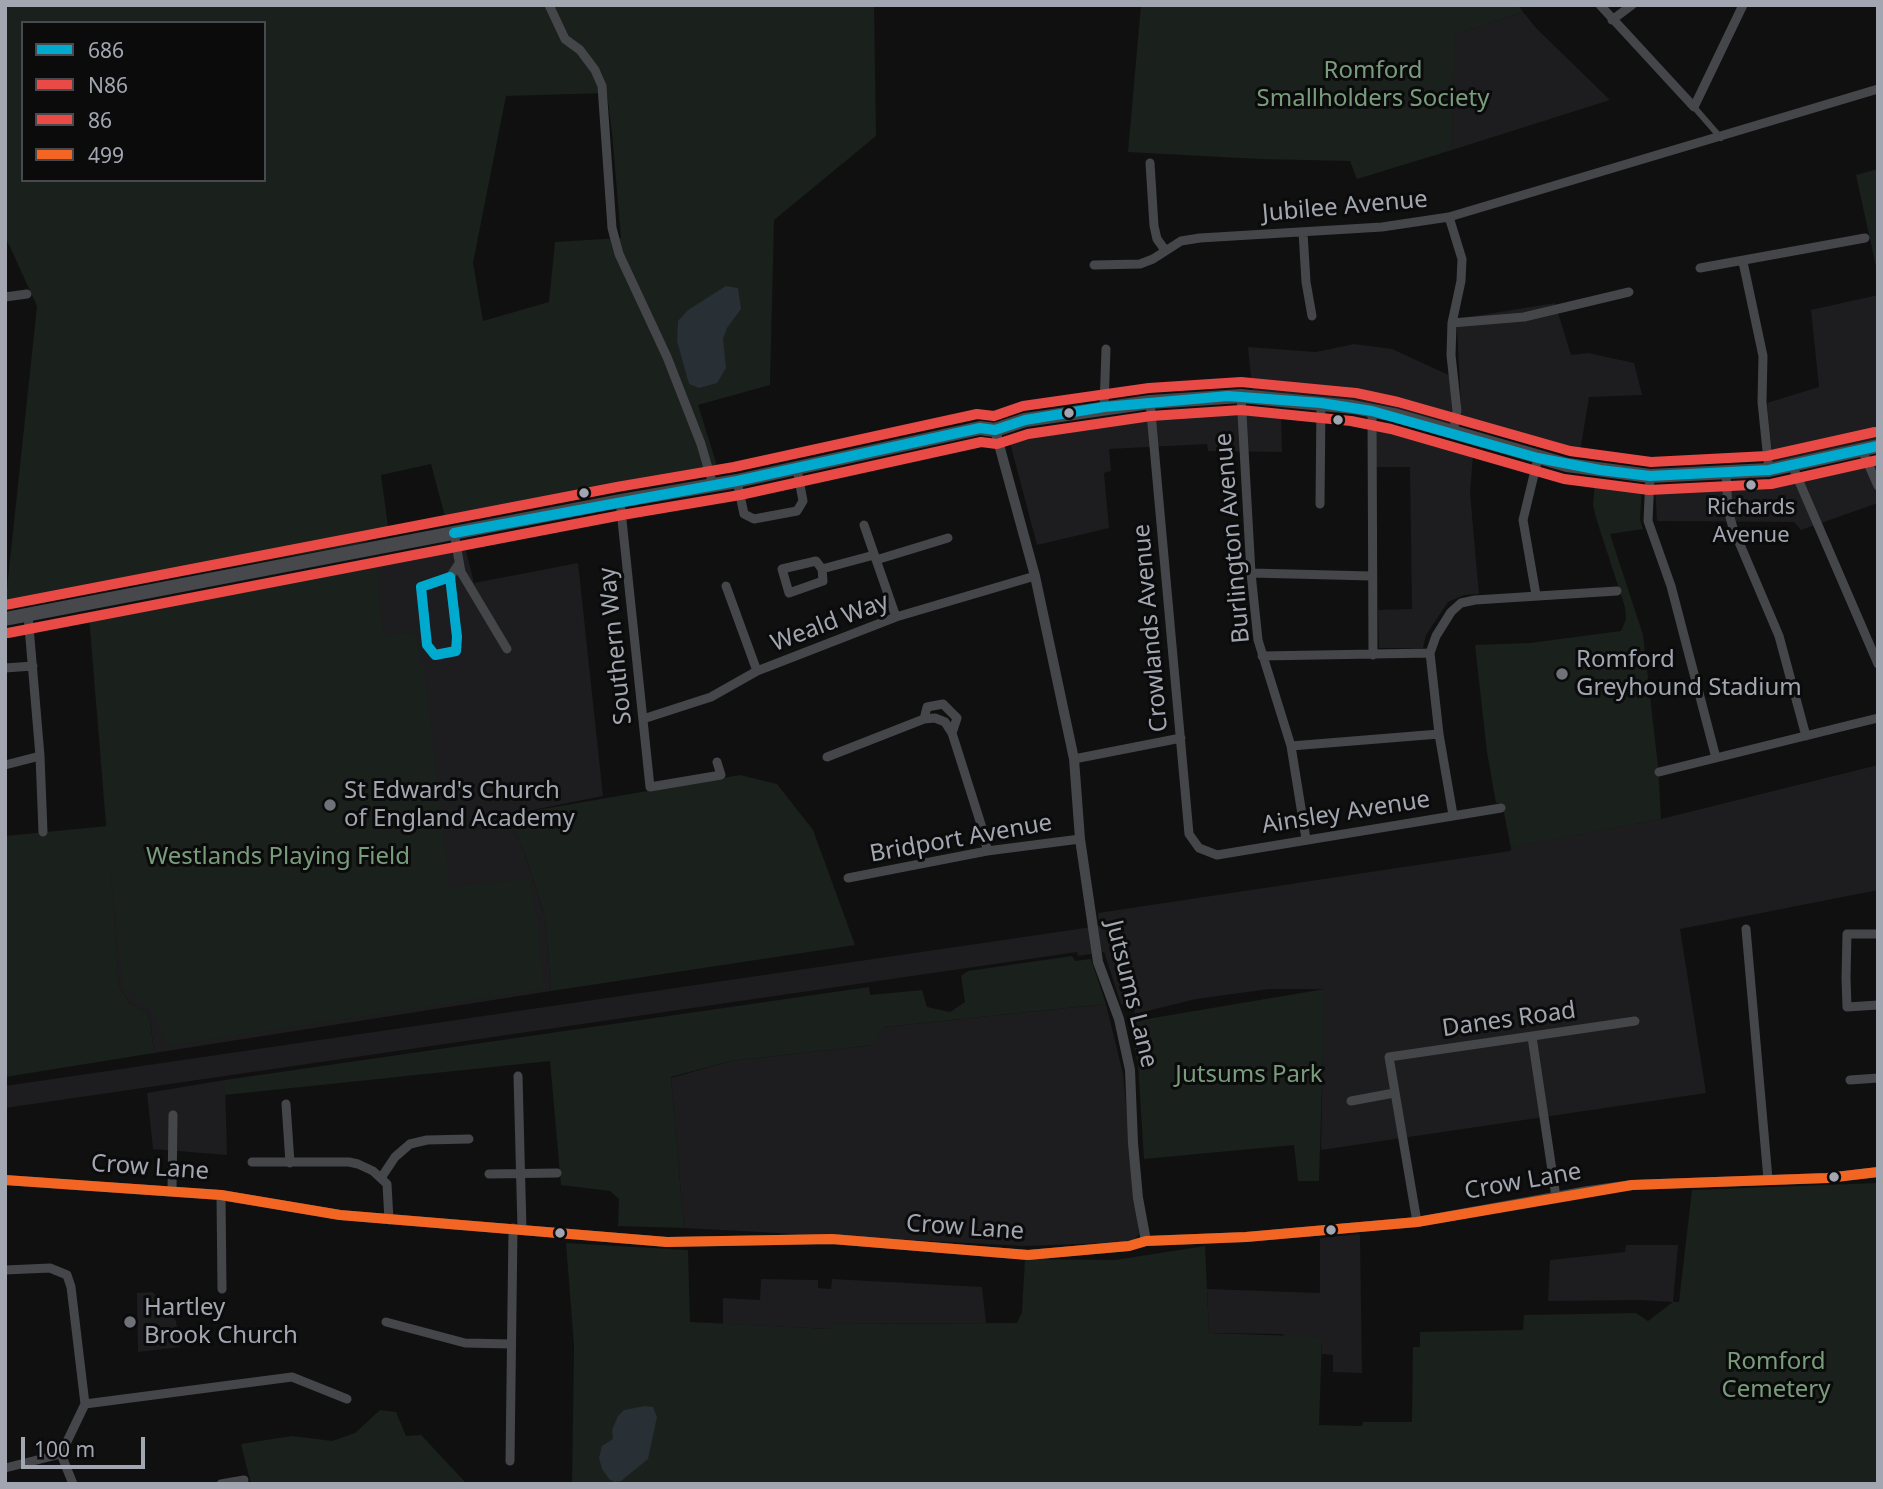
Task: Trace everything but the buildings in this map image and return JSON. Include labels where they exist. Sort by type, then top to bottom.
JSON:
[{"type":"main road","points":[[5,620],[620,501],[737,481],[981,428],[995,430],[1025,420],[1150,402],[1241,397],[1321,403],[1372,411],[1538,458],[1650,476],[1769,470],[1878,446]]},
{"type":"street","points":[[549,5],[565,40],[580,50],[596,70],[602,86],[612,228],[619,254],[667,358],[701,444],[713,485]]},
{"type":"street","points":[[1600,5],[1721,138]]},
{"type":"street","points":[[1612,20],[1632,5]]},
{"type":"street","points":[[1694,107],[1743,5]]},
{"type":"street","name":"Jubilee Avenue","points":[[1094,265],[1140,264],[1181,241],[1200,238],[1382,227],[1449,217],[1878,89]]},
{"type":"street","points":[[1150,163],[1154,226],[1157,239],[1165,250]]},
{"type":"street","points":[[1449,217],[1462,259],[1461,281],[1452,323],[1451,355],[1457,411],[1453,432]]},
{"type":"street","points":[[1303,232],[1306,282],[1312,316]]},
{"type":"street","points":[[1700,268],[1865,238]]},
{"type":"street","points":[[1743,262],[1763,356],[1762,402],[1769,470]]},
{"type":"street","points":[[1452,323],[1524,317],[1629,292]]},
{"type":"street","points":[[5,298],[27,294]]},
{"type":"street","points":[[1104,407],[1106,349]]},
{"type":"street","name":"Burlington Avenue","points":[[1241,397],[1251,573],[1262,656],[1291,747],[1306,839]]},
{"type":"street","name":"Crowlands Avenue","points":[[1150,402],[1189,834],[1199,848]]},
{"type":"street","points":[[1320,504],[1321,403]]},
{"type":"street","points":[[1372,411],[1373,655]]},
{"type":"street","name":"Jutsums Lane","points":[[995,430],[1035,576],[1074,759],[1080,839],[1098,962],[1119,1019],[1130,1070],[1133,1143],[1146,1241]]},
{"type":"street","points":[[1862,450],[1878,486]]},
{"type":"street","points":[[1536,595],[1523,520],[1538,458]]},
{"type":"street","points":[[1792,465],[1878,664]]},
{"type":"street","points":[[737,481],[744,514],[754,519],[797,510],[803,501],[797,469]]},
{"type":"street","points":[[1726,473],[1728,510],[1733,528],[1779,636],[1806,736]]},
{"type":"street","points":[[1650,476],[1648,521],[1671,586],[1716,758]]},
{"type":"street","name":"Southern Way","points":[[620,501],[650,787],[721,775],[717,762]]},
{"type":"street","points":[[864,525],[896,617]]},
{"type":"street","points":[[454,533],[458,565],[507,649]]},
{"type":"street","points":[[822,569],[948,538]]},
{"type":"street","points":[[816,561],[822,569],[823,581],[789,593],[782,569],[816,561]]},
{"type":"street","points":[[450,577],[457,637],[456,651],[435,655],[427,645],[421,587],[450,577],[458,565]]},
{"type":"street","points":[[1251,573],[1371,576]]},
{"type":"street","name":"Weald Way","points":[[643,719],[711,697],[757,671],[896,617],[1035,576]]},
{"type":"street","points":[[726,586],[757,671]]},
{"type":"street","points":[[1453,815],[1438,734],[1430,653],[1436,636],[1451,612],[1461,603],[1475,600],[1617,591]]},
{"type":"street","points":[[28,615],[40,756],[43,832]]},
{"type":"street","points":[[1262,656],[1430,653]]},
{"type":"street","points":[[5,668],[33,666]]},
{"type":"street","points":[[924,719],[927,706],[943,704],[957,718],[953,733]]},
{"type":"street","points":[[827,757],[924,719],[935,718],[945,722],[953,733],[987,851]]},
{"type":"street","points":[[1659,772],[1878,718]]},
{"type":"street","points":[[1291,747],[1438,734]]},
{"type":"street","points":[[1074,759],[1181,738]]},
{"type":"street","points":[[5,765],[40,756]]},
{"type":"street","name":"Ainsley Avenue","points":[[1199,848],[1217,855],[1501,808]]},
{"type":"street","name":"Bridport Avenue","points":[[848,878],[987,851],[1080,839]]},
{"type":"street","points":[[1746,929],[1768,1179]]},
{"type":"street","points":[[1878,934],[1847,934],[1846,978],[1847,1007],[1878,1005]]},
{"type":"street","name":"Danes Road","points":[[1394,1093],[1389,1058],[1635,1021]]},
{"type":"street","points":[[1532,1037],[1556,1197]]},
{"type":"street","points":[[510,1461],[510,1344],[520,1172],[518,1076]]},
{"type":"street","points":[[1850,1080],[1878,1078]]},
{"type":"street","points":[[1351,1101],[1394,1093],[1417,1222]]},
{"type":"street","points":[[286,1104],[290,1163]]},
{"type":"street","points":[[172,1191],[173,1115]]},
{"type":"street","points":[[381,1178],[395,1157],[410,1144],[427,1140],[469,1139]]},
{"type":"street","points":[[252,1162],[349,1162],[373,1171],[387,1184],[389,1220]]},
{"type":"street","name":"Crow Lane","points":[[5,1180],[221,1195],[340,1215],[667,1242],[832,1239],[1028,1255],[1129,1247],[1146,1241],[1246,1237],[1417,1222],[1632,1185],[1827,1178],[1878,1172]]},
{"type":"street","points":[[489,1174],[557,1173]]},
{"type":"street","points":[[221,1195],[222,1289]]},
{"type":"street","points":[[5,1270],[50,1268],[68,1275],[85,1404],[61,1454],[73,1484]]},
{"type":"street","points":[[386,1322],[465,1343],[510,1344]]},
{"type":"street","points":[[85,1404],[292,1377],[347,1399]]},
{"type":"street","points":[[5,1468],[61,1454]]},
{"type":"street","points":[[221,1484],[244,1480]]},
{"type":"shaded area","points":[[1523,12],[1610,100],[1452,150],[1454,34]]},
{"type":"shaded area","points":[[726,286],[738,288],[741,309],[727,328],[723,339],[726,368],[717,383],[699,388],[689,384],[677,341],[678,321],[688,310]]},
{"type":"shaded area","points":[[1878,295],[1878,439],[1773,462],[1767,403],[1819,387],[1811,310]]},
{"type":"shaded area","points":[[1555,303],[1571,355],[1588,353],[1634,363],[1642,395],[1589,397],[1579,458],[1462,426],[1457,328],[1463,318]]},
{"type":"shaded area","points":[[1354,344],[1392,349],[1453,377],[1453,432],[1394,415],[1253,397],[1248,347],[1316,352]]},
{"type":"shaded area","points":[[1219,409],[1281,413],[1282,452],[1208,451],[1207,444],[1109,449],[1111,471],[1104,473],[1109,528],[1037,545],[1009,439]]},
{"type":"shaded area","points":[[1375,425],[1473,454],[1470,493],[1479,594],[1464,595],[1448,602],[1426,635],[1423,648],[1379,648],[1378,610],[1412,609],[1410,467],[1375,467]]},
{"type":"shaded area","points":[[1878,457],[1878,503],[1801,530],[1794,522],[1657,521],[1655,485],[1742,486],[1815,475]]},
{"type":"shaded area","name":"Westlands Playing Field","points":[[465,547],[474,583],[578,563],[603,796],[508,815],[525,855],[545,917],[551,991],[154,1053],[150,1019],[146,1012],[130,1004],[119,986],[89,616]]},
{"type":"shaded area","points":[[1878,765],[1878,890],[1680,929],[1706,1093],[1321,1150],[1324,989],[1269,989],[1196,999],[1135,1014],[1133,1006],[1121,1004],[1104,952],[1078,956],[1077,952],[5,1108],[5,1086],[1099,926],[1098,913],[1510,851],[1512,847],[1661,819]]},
{"type":"shaded area","points":[[1106,1004],[1123,1074],[1139,1234],[1133,1242],[1025,1246],[684,1228],[671,1078],[731,1061],[873,1045],[884,1027]]},
{"type":"shaded area","points":[[225,1080],[227,1155],[153,1149],[147,1093]]},
{"type":"shaded area","points":[[1360,1234],[1362,1373],[1333,1372],[1333,1355],[1322,1354],[1322,1337],[1209,1333],[1207,1289],[1320,1293],[1320,1238]]},
{"type":"shaded area","points":[[1626,1245],[1678,1245],[1673,1302],[1548,1301],[1550,1260],[1625,1252]]},
{"type":"shaded area","points":[[761,1279],[818,1280],[818,1288],[831,1289],[832,1279],[982,1287],[986,1323],[832,1324],[830,1329],[723,1324],[723,1298],[760,1300]]},
{"type":"shaded area","points":[[152,1292],[165,1302],[176,1321],[180,1347],[138,1352],[137,1293]]},
{"type":"shaded area","points":[[653,1407],[657,1417],[648,1459],[621,1481],[615,1482],[609,1479],[602,1469],[599,1458],[602,1446],[613,1439],[612,1430],[624,1410]]},
{"type":"green space","points":[[5,5],[874,5],[876,136],[774,220],[770,385],[698,405],[719,472],[447,524],[431,464],[381,475],[389,534],[359,544],[5,607],[37,306],[5,236]],"holes":[[[607,93],[621,238],[555,242],[549,302],[483,321],[473,263],[506,96]]]},
{"type":"green space","name":"Romford Smallholders Society","points":[[1141,5],[1518,5],[1523,12],[1455,34],[1452,150],[1357,179],[1350,161],[1128,152]]},
{"type":"green space","points":[[1878,169],[1878,276],[1856,175]]},
{"type":"green space","name":"Romford Greyhound Stadium","points":[[1595,479],[1642,485],[1640,520],[1643,529],[1610,534],[1643,635],[1658,766],[1661,819],[1511,848],[1504,813],[1499,803],[1496,803],[1487,752],[1475,645],[1530,643],[1621,631],[1626,619],[1625,607],[1593,506]]},
{"type":"green space","name":"Westlands Playing Field","points":[[377,566],[383,635],[416,633],[421,667],[424,667],[450,887],[529,879],[538,921],[544,989],[167,1046],[153,1012],[123,986],[110,863],[119,986],[130,1004],[146,1012],[150,1019],[154,1053],[5,1077],[5,836],[107,826],[89,616]]},
{"type":"green space","points":[[740,775],[777,784],[813,830],[855,945],[551,991],[545,917],[525,855],[508,815]]},
{"type":"green space","points":[[1072,956],[1075,961],[1091,959],[1106,1004],[884,1027],[874,1045],[731,1061],[671,1077],[684,1228],[618,1226],[619,1199],[610,1191],[561,1185],[550,1061],[225,1095],[225,1080],[869,987],[870,995],[922,990],[927,1007],[950,1012],[965,1002],[961,976],[968,971]]},
{"type":"green space","name":"Jutsums Park","points":[[1325,989],[1319,1181],[1298,1181],[1294,1145],[1144,1159],[1138,1065],[1129,1022]]},
{"type":"green space","name":"Romford Cemetery","points":[[1878,1183],[1878,1484],[572,1484],[574,1346],[566,1243],[688,1250],[690,1322],[830,1329],[831,1324],[1017,1323],[1022,1312],[1025,1259],[1115,1260],[1205,1246],[1209,1333],[1322,1337],[1319,1425],[1362,1426],[1363,1422],[1412,1422],[1413,1347],[1420,1347],[1420,1332],[1523,1330],[1524,1315],[1636,1313],[1648,1321],[1673,1302],[1679,1302],[1692,1190]]},
{"type":"green space","points":[[380,1410],[396,1412],[406,1436],[421,1435],[467,1484],[251,1484],[241,1444],[292,1436],[332,1441],[355,1433]]},
{"type":"transit line","name":"86","points":[[5,605],[617,487],[734,467],[977,414],[994,416],[1023,406],[1149,388],[1241,382],[1356,393],[1398,402],[1570,451],[1651,462],[1767,456],[1875,432]]},
{"type":"transit line","name":"686","points":[[454,533],[737,481],[980,428],[995,430],[1025,420],[1104,407],[1228,396],[1321,403],[1372,411],[1538,458],[1650,476],[1769,470],[1878,446]]},
{"type":"transit line","name":"N86","points":[[8,633],[622,515],[740,495],[981,442],[997,444],[1028,434],[1151,416],[1241,410],[1351,421],[1391,429],[1564,479],[1649,490],[1771,484],[1878,460]]},
{"type":"transit line","name":"686","points":[[450,577],[457,637],[456,651],[435,655],[427,645],[421,587],[450,577]]},
{"type":"transit line","name":"499","points":[[5,1180],[221,1195],[340,1215],[667,1242],[832,1239],[1028,1255],[1129,1246],[1146,1241],[1246,1237],[1417,1222],[1632,1185],[1827,1178],[1878,1172]]},
{"type":"place","name":"Richards Avenue","points":[[1751,485]]},
{"type":"place","name":"Romford Greyhound Stadium","points":[[1562,674]]},
{"type":"place","name":"St Edward's Church of England Academy","points":[[330,805]]},
{"type":"place","name":"Hartley Brook Church","points":[[130,1322]]}]
